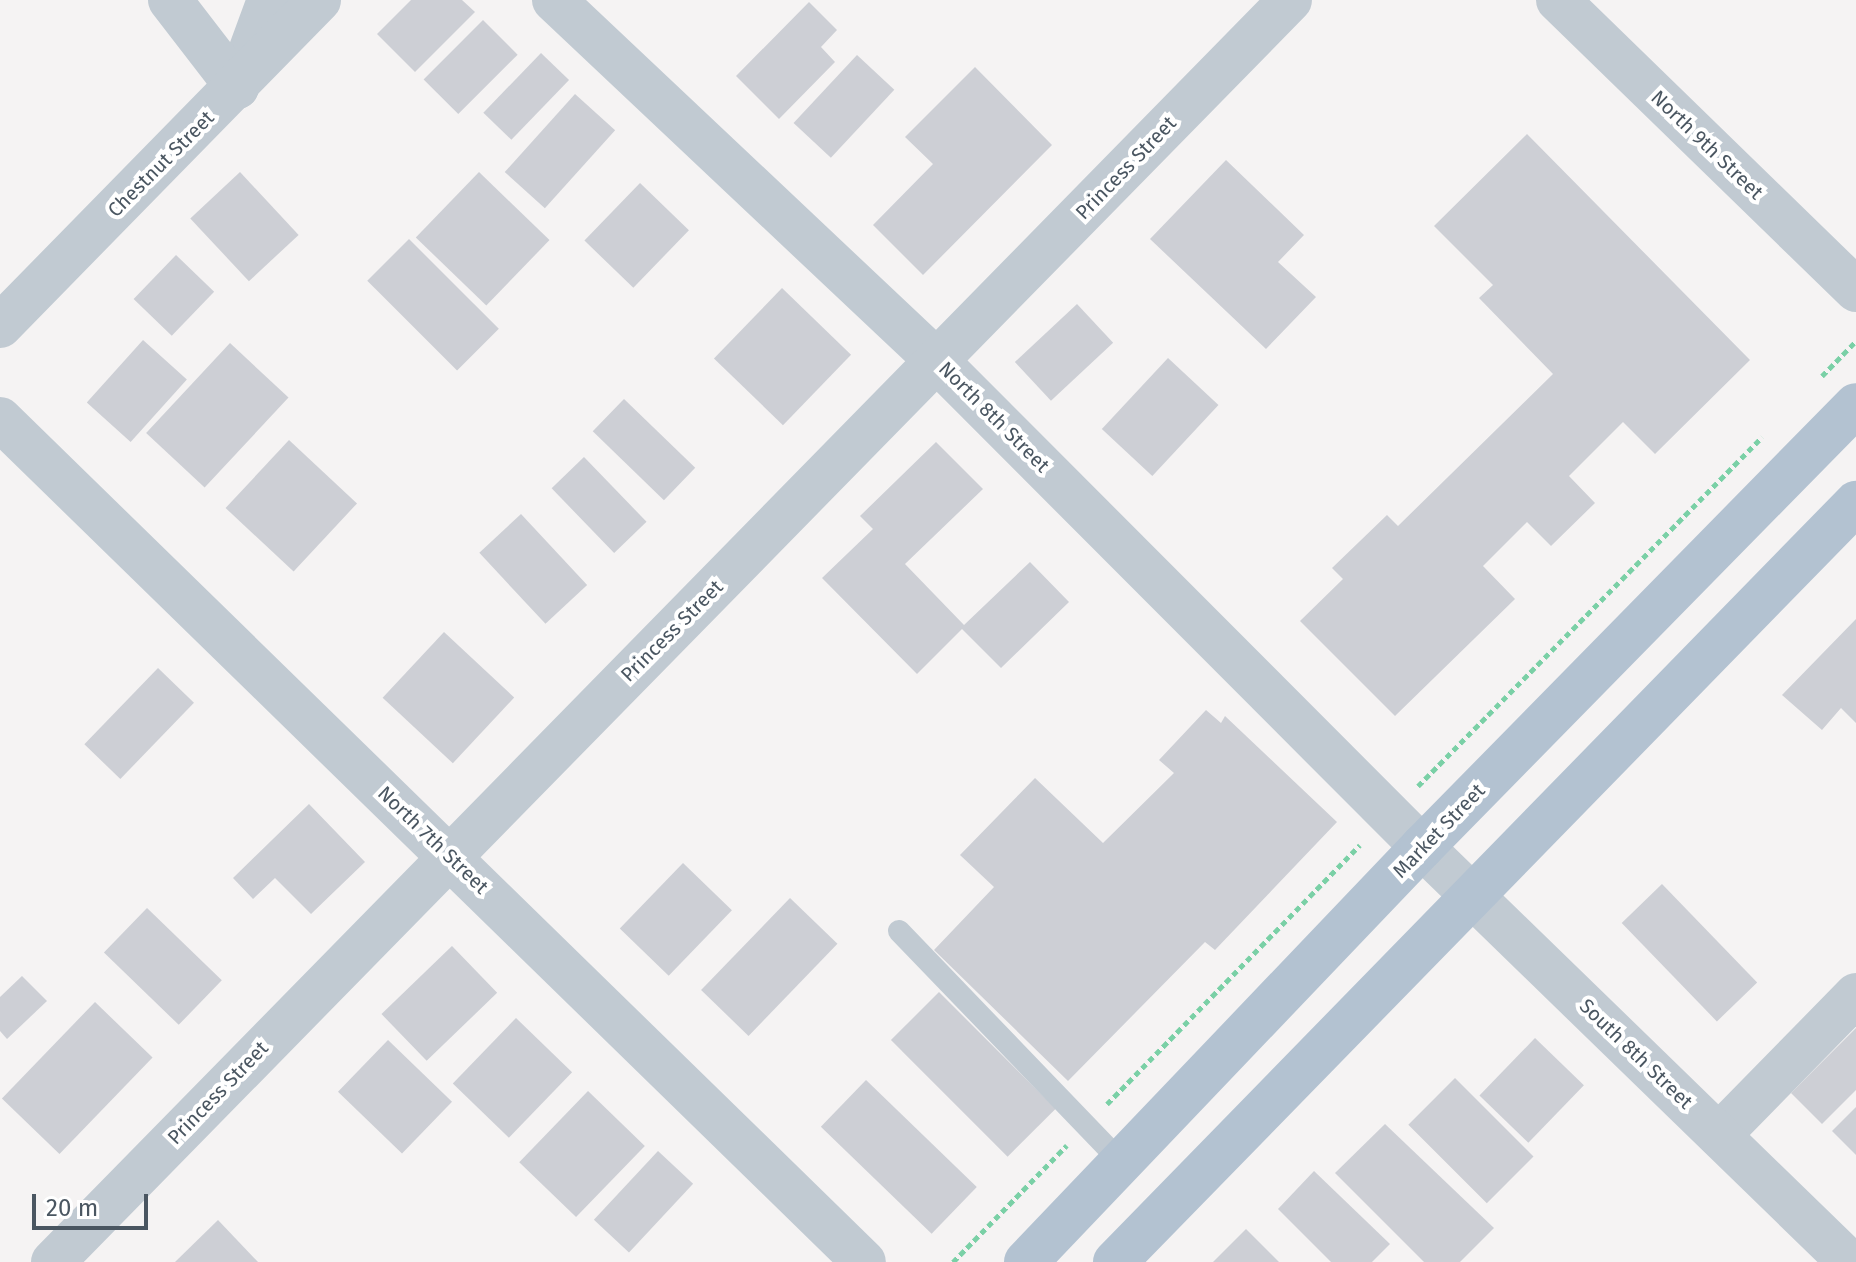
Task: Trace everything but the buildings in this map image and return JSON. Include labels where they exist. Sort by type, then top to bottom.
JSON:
[{"type":"main road","name":"Market Street","points":[[1026,1262],[1422,847],[1856,405]]},
{"type":"main road","points":[[1115,1262],[1470,894],[1856,503]]},
{"type":"street","points":[[170,0],[237,87]]},
{"type":"street","points":[[237,87],[269,0]]},
{"type":"street","name":"Chestnut Street","points":[[0,326],[319,0]]},
{"type":"street","name":"North 8th Street","points":[[554,0],[937,361],[1422,847]]},
{"type":"street","name":"Princess Street","points":[[53,1262],[1290,0]]},
{"type":"street","name":"North 9th Street","points":[[1558,0],[1856,290]]},
{"type":"street","name":"North 7th Street","points":[[0,419],[142,562],[450,856],[864,1262]]},
{"type":"street","name":"South 8th Street","points":[[1422,847],[1849,1262]]},
{"type":"street","points":[[1719,1135],[1856,995]]},
{"type":"lane","points":[[899,931],[1122,1163]]}]
